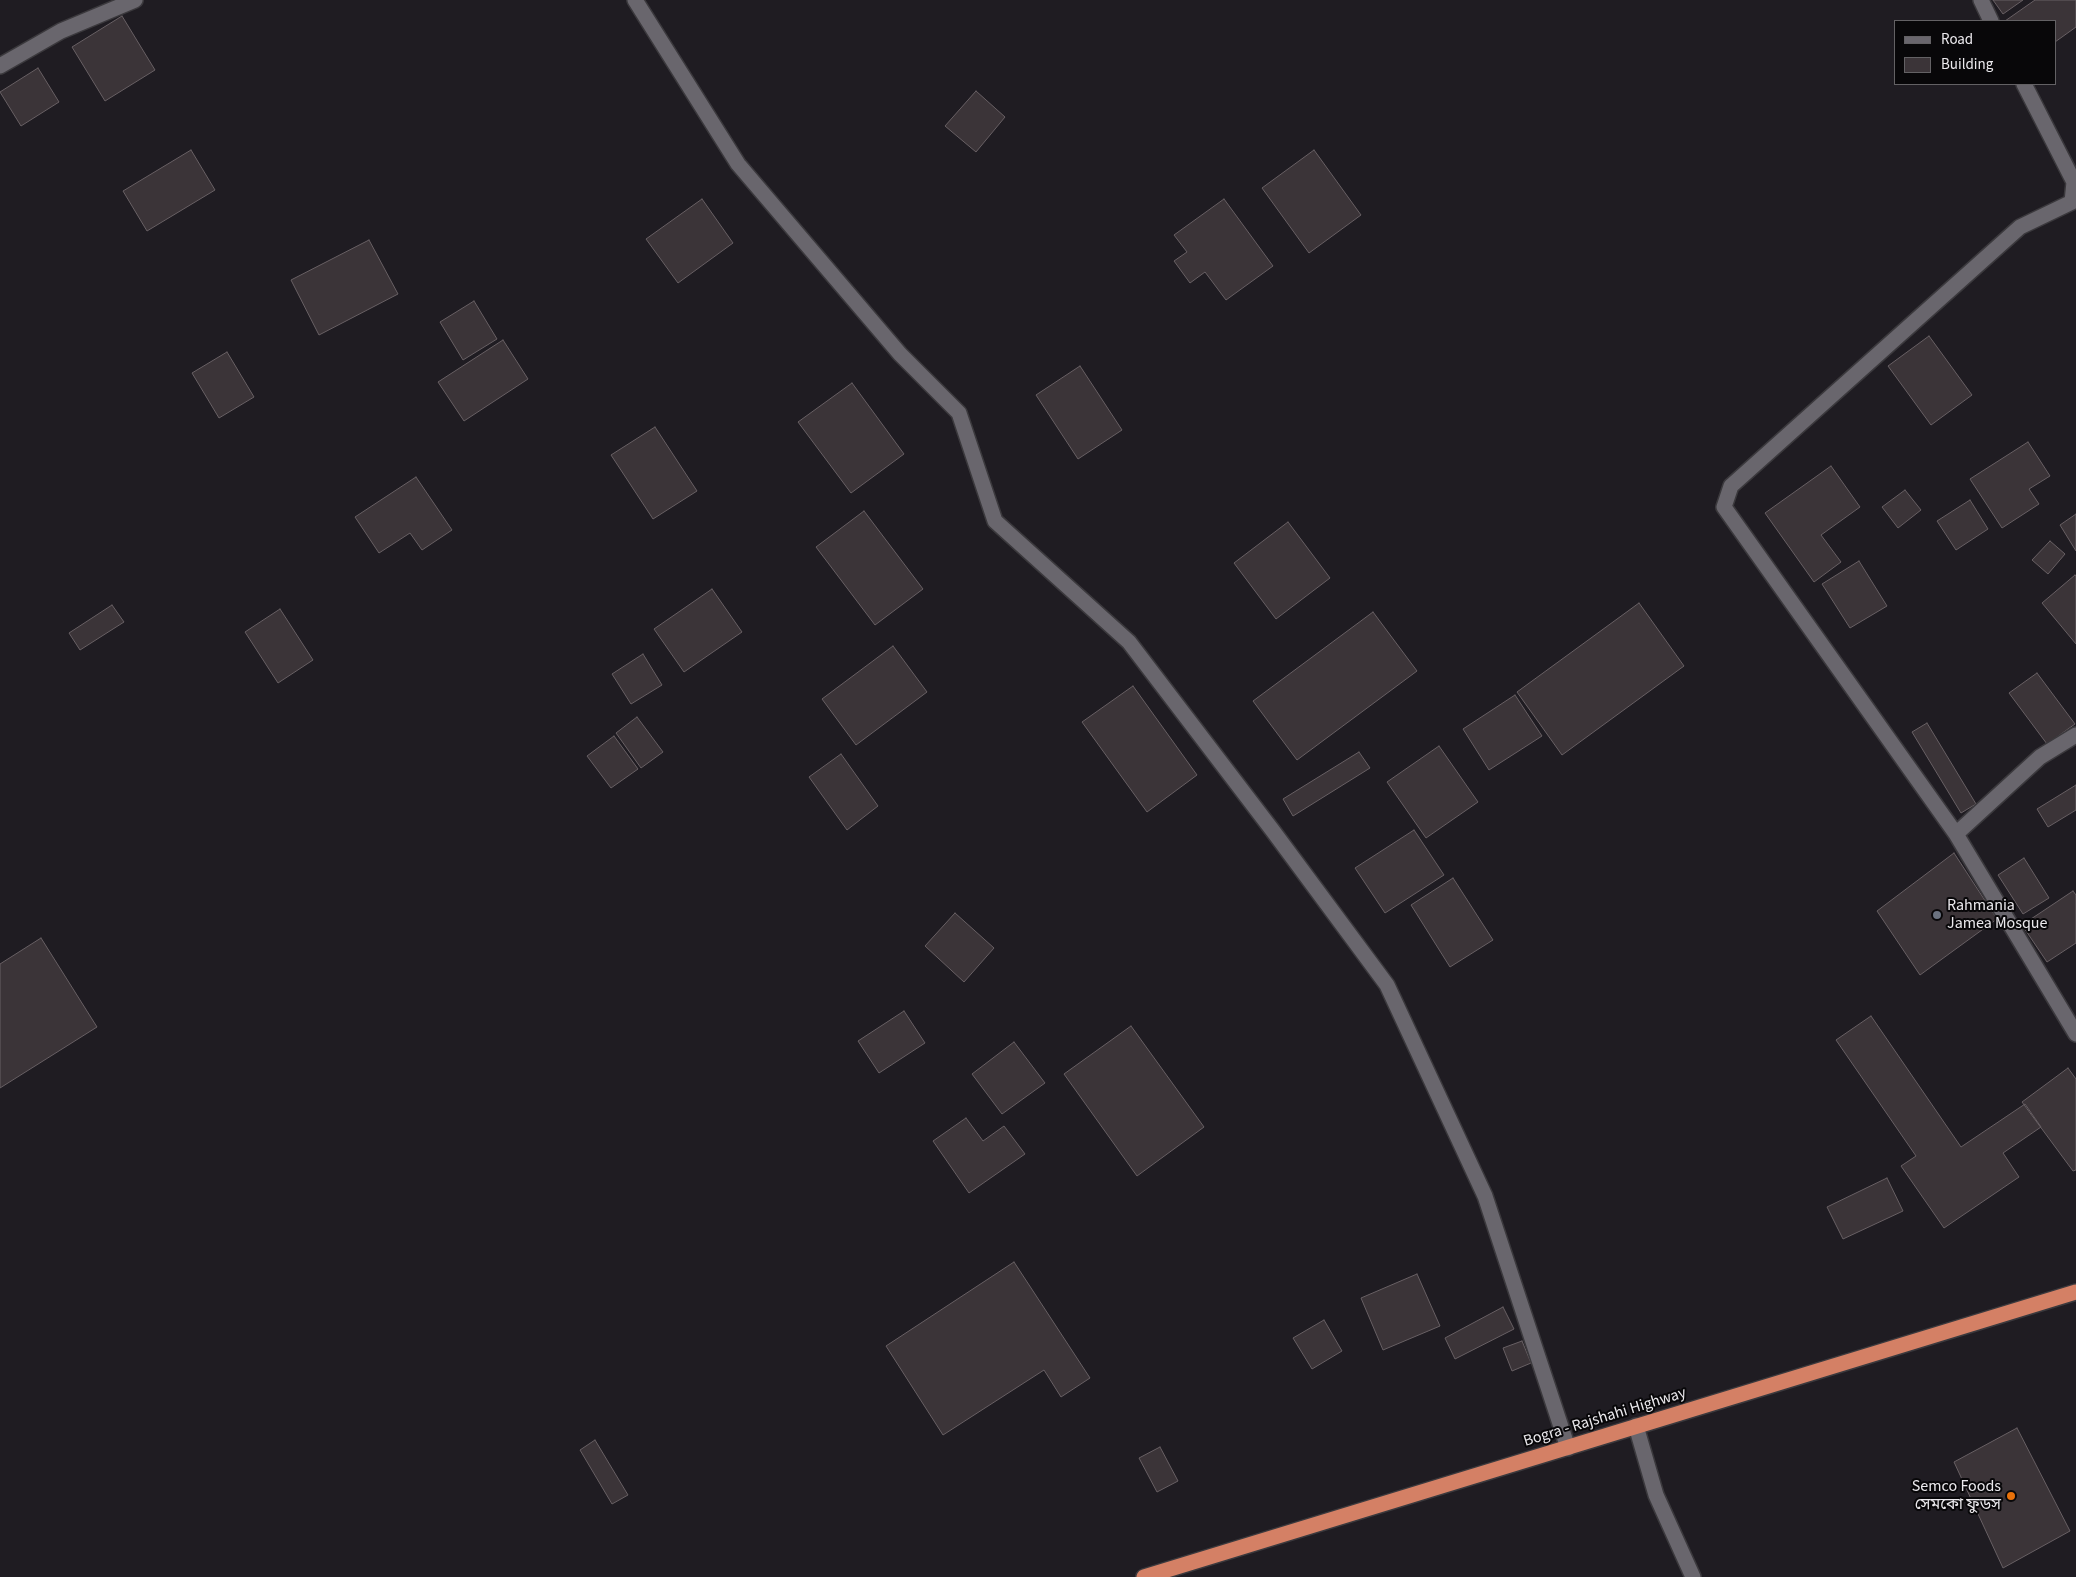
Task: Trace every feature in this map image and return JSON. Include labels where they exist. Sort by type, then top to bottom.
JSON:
[{"type":"highway","name":"Bogra - Rajshahi Highway","points":[[1144,1577],[2076,1292]]},
{"type":"street","points":[[0,66],[61,31],[135,0]]},
{"type":"street","points":[[635,0],[738,164],[900,354],[959,413],[995,521],[1129,642],[1274,831],[1387,985],[1485,1196],[1568,1448]]},
{"type":"street","points":[[1980,0],[1991,20]]},
{"type":"street","points":[[2025,85],[2074,182],[2072,202],[2020,227],[1731,486],[1724,507],[1956,834],[2076,1034]]},
{"type":"street","points":[[1956,834],[2040,757],[2076,735]]},
{"type":"street","points":[[1636,1426],[1656,1495],[1692,1577]]},
{"type":"building","points":[[1993,0],[2023,0],[2003,14]]},
{"type":"building","points":[[2035,0],[2076,0],[2076,27],[2056,41],[2056,20],[2006,20]]},
{"type":"building","points":[[122,16],[155,70],[105,101],[72,47]]},
{"type":"building","points":[[38,68],[59,102],[21,126],[0,92]]},
{"type":"building","points":[[976,91],[1005,117],[976,152],[945,126]]},
{"type":"building","points":[[191,150],[215,190],[147,231],[123,191]]},
{"type":"building","points":[[1314,150],[1361,215],[1309,253],[1262,188]]},
{"type":"building","points":[[702,199],[733,243],[678,283],[646,239]]},
{"type":"building","points":[[1224,199],[1273,266],[1226,300],[1205,272],[1190,283],[1174,261],[1187,252],[1174,235]]},
{"type":"building","points":[[369,240],[398,294],[319,335],[291,280]]},
{"type":"building","points":[[474,301],[497,339],[463,360],[440,322]]},
{"type":"building","points":[[1929,336],[1972,395],[1931,425],[1888,366]]},
{"type":"building","points":[[503,340],[528,379],[464,421],[438,382]]},
{"type":"building","points":[[227,352],[254,397],[219,418],[192,373]]},
{"type":"building","points":[[1080,366],[1122,430],[1078,459],[1036,395]]},
{"type":"building","points":[[852,383],[904,454],[851,493],[798,422]]},
{"type":"building","points":[[655,427],[697,491],[653,519],[611,455]]},
{"type":"building","points":[[2028,442],[2050,476],[2029,489],[2039,504],[2002,528],[1970,479]]},
{"type":"building","points":[[1831,466],[1860,507],[1821,535],[1841,562],[1814,582],[1765,513]]},
{"type":"building","points":[[416,477],[452,530],[422,550],[410,533],[379,553],[355,517]]},
{"type":"building","points":[[1905,490],[1921,510],[1898,528],[1882,507]]},
{"type":"building","points":[[1970,500],[1988,529],[1956,550],[1937,521]]},
{"type":"building","points":[[864,511],[923,589],[875,625],[816,547]]},
{"type":"building","points":[[2076,514],[2076,551],[2060,525]]},
{"type":"building","points":[[1288,522],[1330,578],[1276,619],[1234,563]]},
{"type":"building","points":[[2050,541],[2065,554],[2048,574],[2032,560]]},
{"type":"building","points":[[1859,561],[1887,606],[1850,628],[1822,584]]},
{"type":"building","points":[[2076,576],[2076,644],[2042,603]]},
{"type":"building","points":[[712,589],[742,632],[684,672],[654,629]]},
{"type":"building","points":[[1639,603],[1684,666],[1562,755],[1517,692]]},
{"type":"building","points":[[112,605],[124,622],[80,650],[69,633]]},
{"type":"building","points":[[280,609],[313,660],[278,683],[245,632]]},
{"type":"building","points":[[1373,612],[1417,671],[1297,760],[1253,701]]},
{"type":"building","points":[[893,646],[927,692],[856,745],[822,699]]},
{"type":"building","points":[[643,654],[662,685],[631,704],[612,674]]},
{"type":"building","points":[[2037,673],[2075,724],[2047,744],[2009,693]]},
{"type":"building","points":[[1133,686],[1197,775],[1147,812],[1082,722]]},
{"type":"building","points":[[1515,695],[1542,736],[1489,770],[1463,729]]},
{"type":"building","points":[[637,717],[663,752],[641,768],[616,733]]},
{"type":"building","points":[[1927,723],[1976,804],[1961,813],[1912,732]]},
{"type":"building","points":[[614,736],[638,769],[611,788],[587,756]]},
{"type":"building","points":[[1439,746],[1478,802],[1426,838],[1387,782]]},
{"type":"building","points":[[1359,752],[1370,768],[1293,816],[1283,799]]},
{"type":"building","points":[[841,754],[878,806],[847,830],[809,777]]},
{"type":"building","points":[[2076,785],[2076,810],[2048,827],[2037,809]]},
{"type":"building","points":[[1414,830],[1444,875],[1385,913],[1355,868]]},
{"type":"building","name":"Rahmania Jamea Mosque","points":[[1954,853],[1997,919],[1920,975],[1877,911]]},
{"type":"building","points":[[2024,858],[2049,898],[2023,914],[1998,875]]},
{"type":"building","points":[[1453,878],[1493,940],[1450,967],[1411,905]]},
{"type":"building","points":[[2073,891],[2076,895],[2076,943],[2047,962],[2022,925]]},
{"type":"building","points":[[955,913],[994,948],[964,982],[925,946]]},
{"type":"building","points":[[41,938],[97,1027],[0,1088],[0,964]]},
{"type":"building","points":[[904,1011],[925,1043],[879,1073],[858,1041]]},
{"type":"building","points":[[1871,1016],[1961,1147],[2025,1104],[2041,1127],[2003,1153],[2019,1177],[1944,1228],[1901,1166],[1916,1156],[1836,1040]]},
{"type":"building","points":[[1131,1026],[1204,1127],[1137,1176],[1064,1074]]},
{"type":"building","points":[[1014,1042],[1045,1083],[1002,1114],[972,1074]]},
{"type":"building","points":[[2068,1068],[2076,1079],[2076,1170],[2073,1171],[2022,1102]]},
{"type":"building","points":[[966,1118],[983,1141],[1004,1126],[1025,1154],[969,1193],[933,1141]]},
{"type":"building","points":[[1887,1178],[1903,1211],[1843,1239],[1827,1207]]},
{"type":"building","points":[[1014,1262],[1090,1378],[1061,1397],[1044,1370],[943,1435],[886,1346]]},
{"type":"building","points":[[1417,1274],[1440,1326],[1383,1350],[1361,1298]]},
{"type":"building","points":[[1503,1307],[1514,1329],[1455,1359],[1445,1338]]},
{"type":"building","points":[[1324,1320],[1342,1351],[1312,1369],[1293,1338]]},
{"type":"building","points":[[1522,1341],[1531,1363],[1512,1371],[1503,1348]]},
{"type":"building","name":"Semco Foods সেমকো ফুডস","points":[[2017,1428],[2070,1531],[2003,1568],[1954,1462]]},
{"type":"building","points":[[595,1440],[628,1495],[612,1504],[580,1450]]},
{"type":"building","points":[[1160,1447],[1178,1481],[1157,1492],[1139,1458]]},
{"type":"place","name":"Rahmania Jamea Mosque","points":[[1937,915]]},
{"type":"place","name":"Semco Foods সেমকো ফুডস","points":[[2011,1496]]}]
